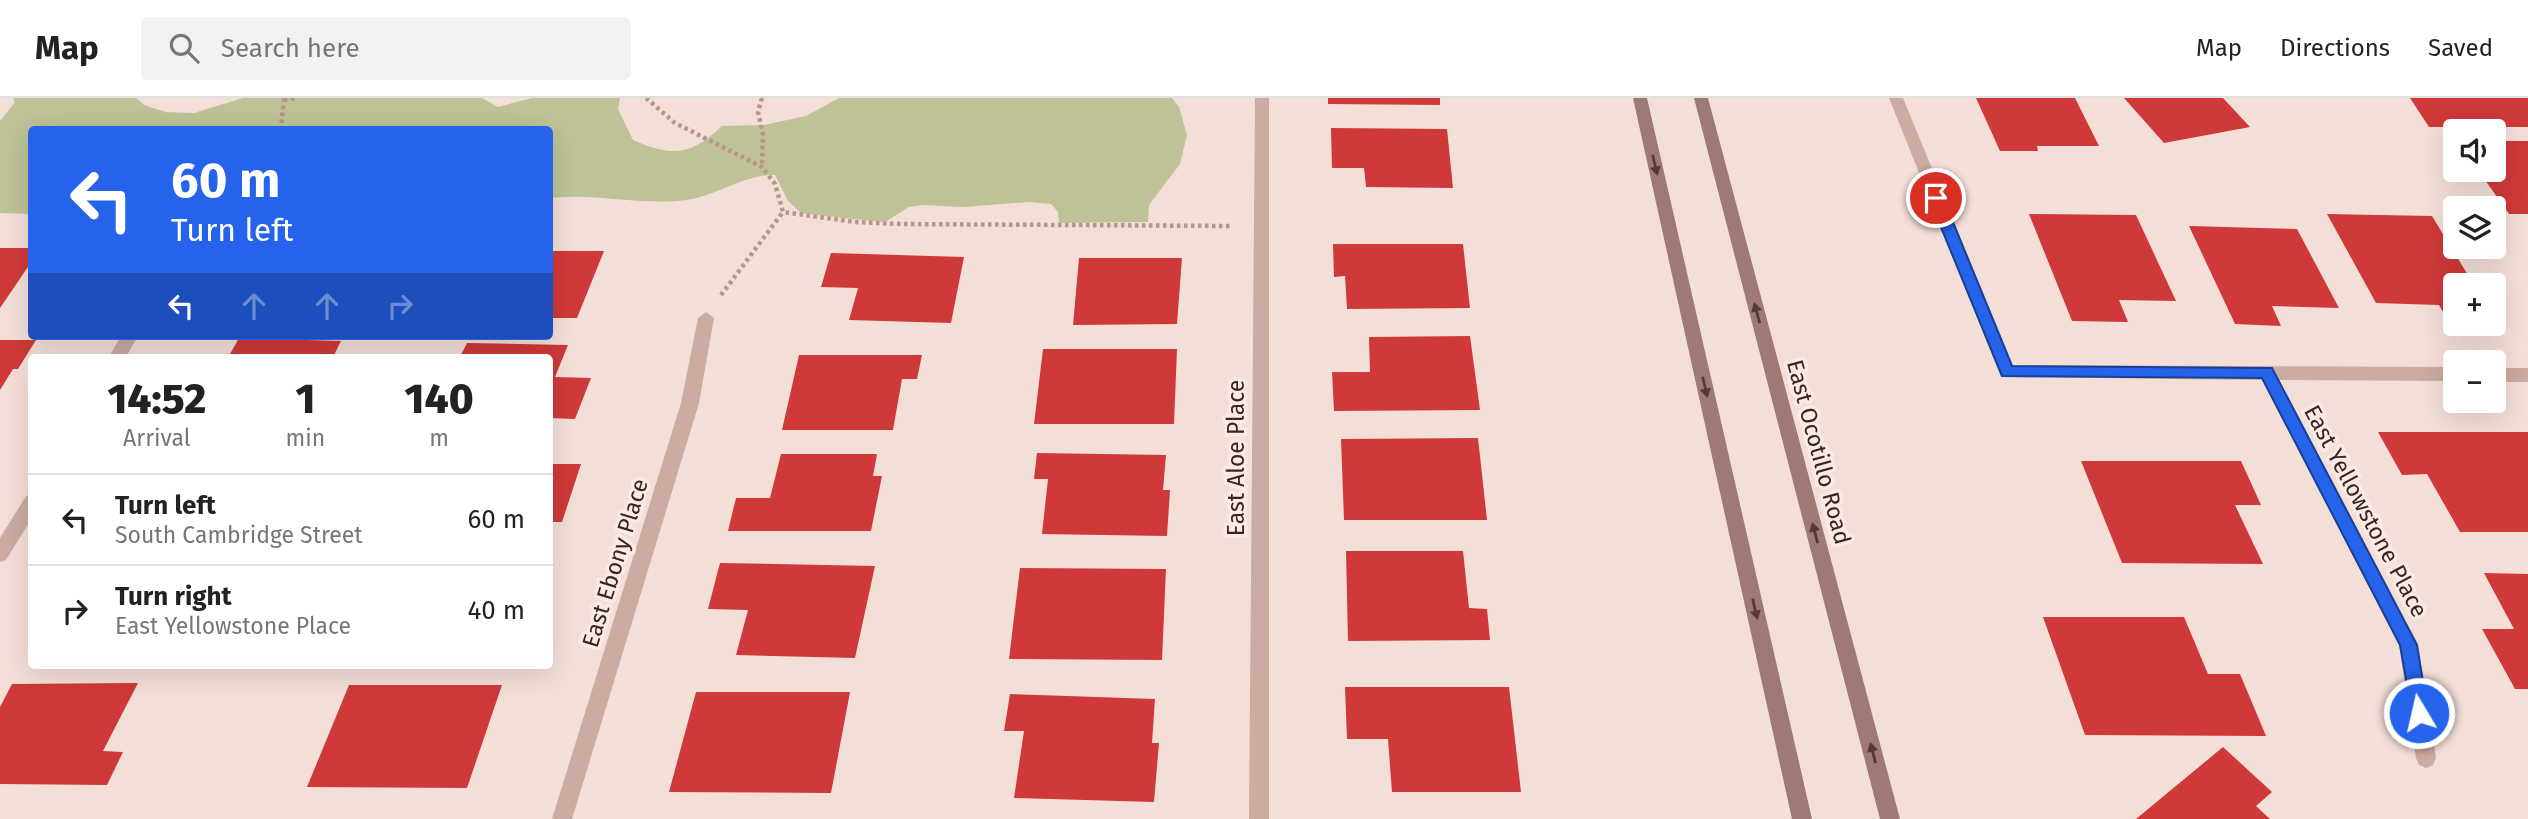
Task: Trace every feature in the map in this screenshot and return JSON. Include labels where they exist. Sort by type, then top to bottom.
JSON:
[{"type":"main road","points":[[1640,98],[1802,819]]},
{"type":"main road","name":"East Ocotillo Road","points":[[1701,98],[1890,819]]},
{"type":"street","name":"East Aloe Place","points":[[1259,819],[1262,98]]},
{"type":"street","points":[[1896,98],[2007,372],[2443,374]]},
{"type":"street","name":"East Ebony Place","points":[[562,819],[690,403],[706,318]]},
{"type":"street","name":"East Yellowstone Place","points":[[2266,372],[2409,645],[2426,758]]},
{"type":"street","points":[[2506,375],[2528,375]]},
{"type":"street","points":[[0,554],[28,508]]},
{"type":"path","points":[[281,126],[284,99],[297,98]]},
{"type":"path","points":[[646,98],[675,123],[762,167],[775,184],[783,212]]},
{"type":"path","points":[[762,98],[758,112],[763,135],[762,167]]},
{"type":"path","points":[[783,212],[841,221],[900,224],[1261,226]]},
{"type":"path","points":[[706,318],[750,253],[783,212]]},
{"type":"green space","points":[[13,98],[136,98],[144,105],[166,112],[194,113],[243,98],[482,98],[498,107],[532,98],[620,98],[618,109],[633,140],[659,149],[680,151],[700,143],[722,126],[764,125],[806,116],[839,98],[1172,98],[1179,107],[1187,135],[1180,164],[1149,205],[1148,222],[1059,223],[1058,212],[1051,204],[1029,202],[963,207],[923,205],[909,207],[885,222],[801,213],[788,201],[775,175],[742,181],[687,200],[653,202],[584,197],[553,198],[553,126],[28,126],[28,214],[0,213],[0,121],[15,102]]},
{"type":"building","points":[[1328,98],[1440,98],[1440,105],[1328,104]]},
{"type":"building","points":[[1976,98],[2075,98],[2099,146],[2037,146],[2038,151],[2000,151]]},
{"type":"building","points":[[2124,98],[2223,98],[2250,127],[2164,143]]},
{"type":"building","points":[[2410,98],[2528,98],[2528,127],[2506,127],[2506,119],[2443,119],[2443,127],[2429,127]]},
{"type":"building","points":[[1331,128],[1447,129],[1453,188],[1366,187],[1364,168],[1332,168]]},
{"type":"building","points":[[2506,141],[2528,141],[2528,214],[2509,214],[2506,210],[2506,196],[2496,196],[2486,182],[2506,182]]},
{"type":"building","points":[[2029,214],[2136,215],[2176,301],[2119,300],[2128,322],[2072,321]]},
{"type":"building","points":[[2327,214],[2432,216],[2443,234],[2443,259],[2458,259],[2467,273],[2443,273],[2443,312],[2439,305],[2376,303]]},
{"type":"building","points":[[2189,226],[2297,229],[2339,308],[2272,306],[2281,326],[2235,324]]},
{"type":"building","points":[[1333,244],[1463,244],[1470,308],[1347,309],[1345,276],[1334,277]]},
{"type":"building","points":[[0,248],[28,248],[28,267],[0,308]]},
{"type":"building","points":[[553,251],[604,251],[577,318],[553,318]]},
{"type":"building","points":[[831,253],[964,257],[951,323],[849,320],[858,288],[821,287]]},
{"type":"building","points":[[1079,258],[1182,258],[1177,324],[1073,325]]},
{"type":"building","points":[[1470,336],[1480,410],[1334,411],[1332,372],[1370,372],[1369,337]]},
{"type":"building","points":[[0,340],[36,340],[18,369],[13,369],[0,390]]},
{"type":"building","points":[[238,340],[341,341],[334,354],[230,354]]},
{"type":"building","points":[[467,343],[568,345],[555,377],[591,378],[575,419],[553,418],[553,354],[462,354]]},
{"type":"building","points":[[1043,349],[1177,349],[1174,424],[1034,424]]},
{"type":"building","points":[[799,355],[922,355],[917,379],[902,379],[893,430],[782,430]]},
{"type":"building","points":[[2378,432],[2528,432],[2528,532],[2460,532],[2427,474],[2402,475]]},
{"type":"building","points":[[1478,438],[1487,520],[1344,520],[1341,439]]},
{"type":"building","points":[[1037,453],[1166,455],[1163,490],[1170,490],[1167,536],[1042,534],[1048,479],[1034,479]]},
{"type":"building","points":[[781,454],[877,454],[873,476],[882,476],[871,531],[728,531],[736,498],[770,498]]},
{"type":"building","points":[[2081,461],[2241,461],[2261,505],[2235,505],[2263,564],[2122,563]]},
{"type":"building","points":[[553,464],[581,464],[562,522],[553,522]]},
{"type":"building","points":[[1346,551],[1463,551],[1469,608],[1487,609],[1490,640],[1348,641]]},
{"type":"building","points":[[720,563],[875,566],[855,658],[736,655],[748,610],[708,609]]},
{"type":"building","points":[[1020,568],[1166,569],[1162,660],[1009,659]]},
{"type":"building","points":[[2484,573],[2528,574],[2528,689],[2515,689],[2482,629],[2514,629]]},
{"type":"building","points":[[2043,617],[2184,617],[2208,674],[2240,674],[2266,736],[2085,735]]},
{"type":"building","points":[[138,683],[103,751],[123,752],[107,785],[0,784],[0,707],[12,684]]},
{"type":"building","points":[[349,685],[502,685],[467,788],[307,787]]},
{"type":"building","points":[[1345,687],[1509,687],[1521,792],[1392,792],[1388,739],[1347,739]]},
{"type":"building","points":[[696,692],[850,692],[831,793],[669,792]]},
{"type":"building","points":[[1010,694],[1155,699],[1152,743],[1159,743],[1154,802],[1014,798],[1024,731],[1004,731]]},
{"type":"building","points":[[2223,747],[2272,792],[2256,806],[2270,819],[2136,819]]},
{"type":"route","points":[[1936,198],[2007,372],[2266,372],[2409,645],[2419,713]]}]
